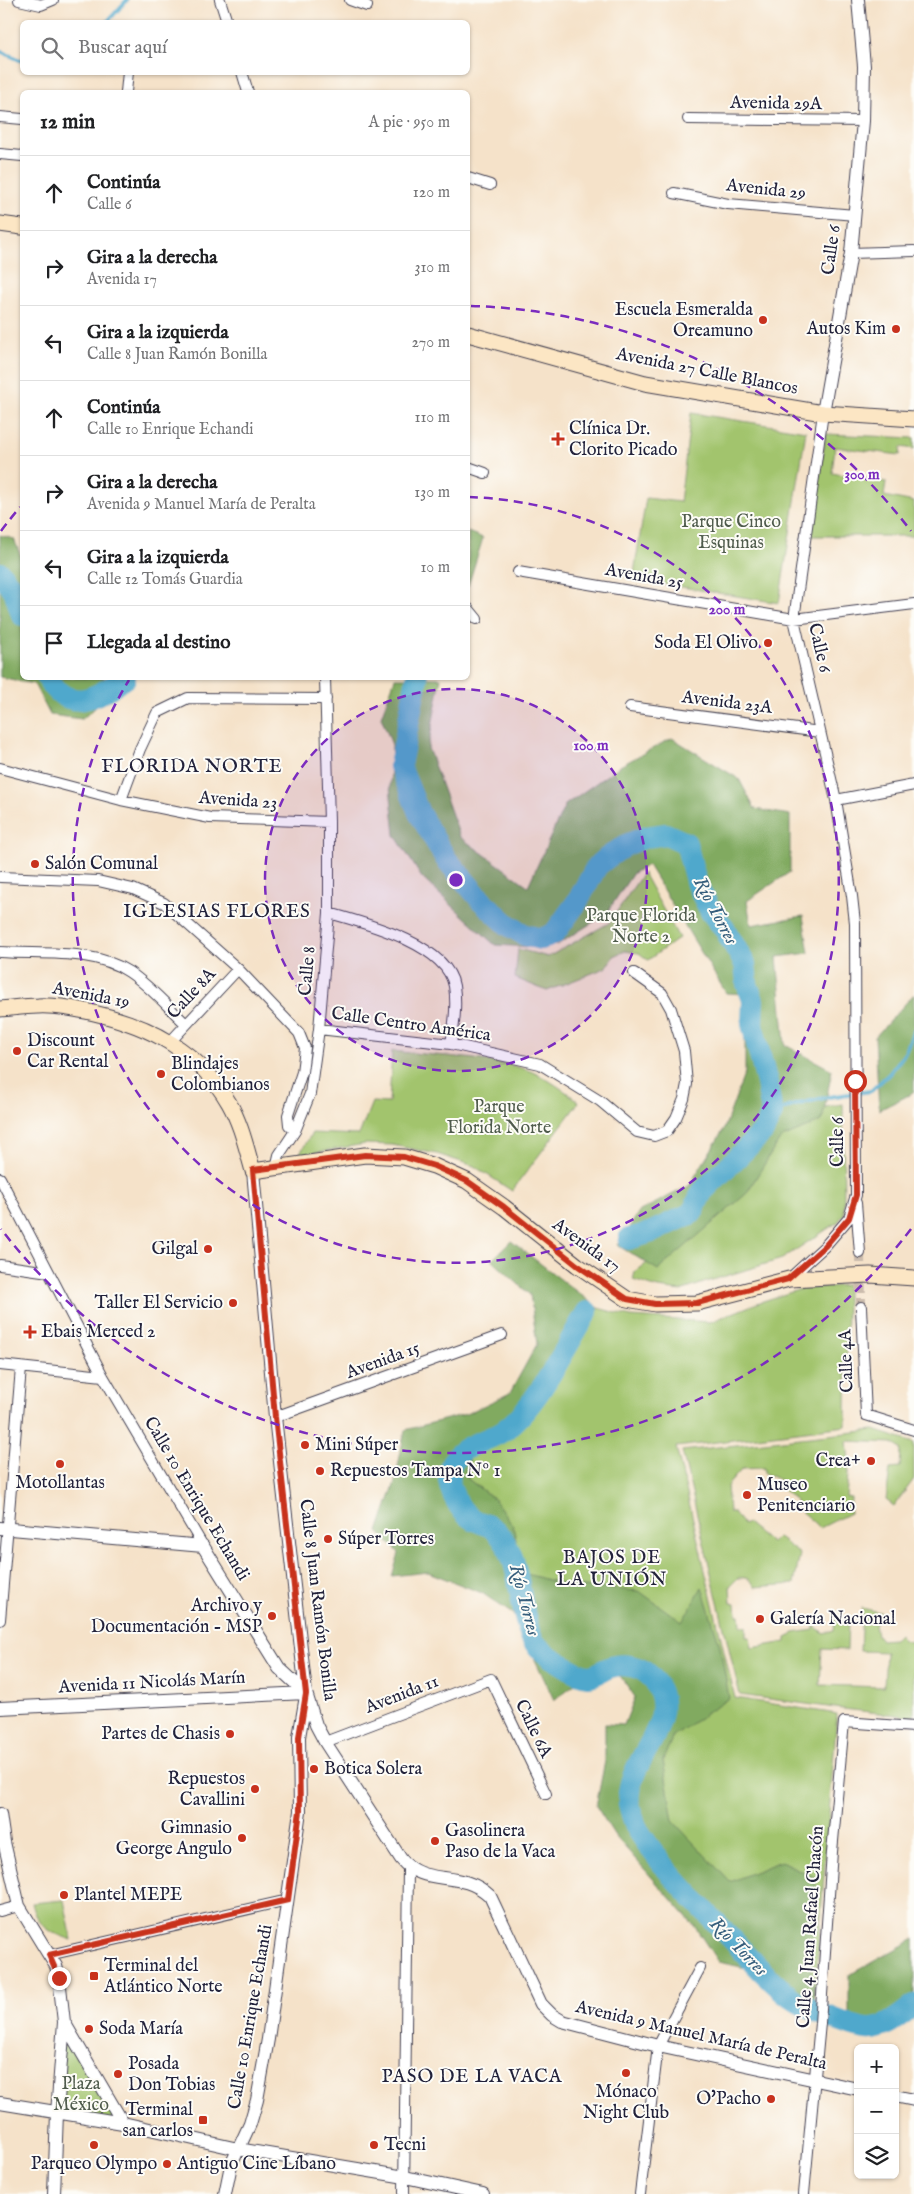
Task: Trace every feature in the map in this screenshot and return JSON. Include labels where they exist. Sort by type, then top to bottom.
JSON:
[{"type":"main road","points":[[0,224],[20,227]]},
{"type":"main road","name":"Avenida 27 Calle Blancos","points":[[470,335],[645,383],[822,413],[914,419]]},
{"type":"main road","name":"Avenida 19","points":[[0,1009],[39,1006],[79,1010],[125,1020],[154,1032],[170,1042]]},
{"type":"main road","name":"Calle 8 Juan Ramón Bonilla","points":[[170,1042],[199,1066],[228,1102],[239,1124],[253,1170]]},
{"type":"main road","name":"Avenida 17","points":[[253,1170],[365,1155],[404,1157],[434,1166],[467,1181],[504,1207],[577,1265],[627,1299],[655,1304],[697,1303],[788,1279],[870,1275],[914,1278]]},
{"type":"street","points":[[19,0],[41,5],[53,0]]},
{"type":"street","points":[[220,0],[226,20]]},
{"type":"street","points":[[350,0],[367,6]]},
{"type":"street","name":"Calle 6","points":[[788,1279],[825,1246],[849,1218],[856,1195],[855,923],[836,800],[794,619],[822,413],[851,253],[855,215],[864,121],[864,66],[858,0]]},
{"type":"street","points":[[126,90],[128,75]]},
{"type":"street","points":[[243,75],[247,90]]},
{"type":"street","points":[[0,117],[20,119]]},
{"type":"street","name":"Avenida 29A","points":[[688,119],[864,121]]},
{"type":"street","points":[[0,154],[20,156]]},
{"type":"street","points":[[470,179],[490,185]]},
{"type":"street","name":"Avenida 29","points":[[674,193],[728,204],[855,215]]},
{"type":"street","points":[[851,253],[914,251]]},
{"type":"street","points":[[470,468],[485,473]]},
{"type":"street","name":"Avenida 25","points":[[518,572],[794,619],[914,604]]},
{"type":"street","points":[[470,610],[477,619]]},
{"type":"street","name":"Calle 8","points":[[276,1168],[279,1155],[295,1131],[310,1094],[319,1029],[329,913],[329,822],[325,680]]},
{"type":"street","points":[[121,800],[140,749],[157,714],[188,698],[326,699]]},
{"type":"street","name":"Avenida 23A","points":[[630,707],[820,732]]},
{"type":"street","name":"Avenida 23","points":[[0,768],[121,800],[210,818],[329,822]]},
{"type":"street","points":[[836,800],[914,785]]},
{"type":"street","points":[[0,877],[98,881],[133,889],[164,903],[238,969],[299,1033],[305,1048],[302,1072],[288,1115],[289,1126],[295,1131]]},
{"type":"street","points":[[329,913],[365,923],[423,948],[443,964],[454,984],[455,1016],[451,1044]]},
{"type":"street","points":[[0,952],[53,954],[104,960],[128,972],[186,1024]]},
{"type":"street","name":"Calle 8A","points":[[170,1042],[238,969]]},
{"type":"street","name":"Calle Centro América","points":[[319,1029],[451,1044],[540,1064],[600,1101],[637,1132],[654,1136],[667,1130],[676,1118],[684,1099],[687,1084],[684,1051],[672,1009],[662,993],[634,973]]},
{"type":"street","name":"Calle 8 Juan Ramón Bonilla","points":[[253,1170],[275,1417],[306,1694],[316,1725],[325,1742],[408,1868]]},
{"type":"street","name":"Calle 10 Enrique Echandi","points":[[0,1178],[103,1376],[202,1546],[279,1668],[306,1694],[299,1737],[300,1811],[257,2100],[250,2124],[231,2165],[225,2194]]},
{"type":"street","points":[[856,1195],[860,1253]]},
{"type":"street","points":[[0,1265],[49,1272]]},
{"type":"street","name":"Calle 4A","points":[[861,1307],[866,1414],[914,1430]]},
{"type":"street","name":"Avenida 15","points":[[275,1417],[502,1335]]},
{"type":"street","points":[[0,1365],[103,1376]]},
{"type":"street","points":[[0,1620],[4,1529],[21,1368]]},
{"type":"street","points":[[4,1529],[202,1546]]},
{"type":"street","name":"Avenida 11","points":[[325,1742],[491,1679]]},
{"type":"street","name":"Calle 6A","points":[[491,1679],[546,1794]]},
{"type":"street","name":"Avenida 11 Nicolás Marín","points":[[0,1708],[306,1694]]},
{"type":"street","name":"Calle 4 Juan Rafael Chacón","points":[[804,2194],[820,2023],[832,1852],[844,1722],[914,1727]]},
{"type":"street","points":[[0,1814],[18,1906],[49,1955],[59,1978],[64,2022],[57,2113],[54,2194]]},
{"type":"street","points":[[404,2194],[408,1868]]},
{"type":"street","name":"Avenida 9 Manuel María de Peralta","points":[[408,1868],[419,1874],[468,1882],[481,1887],[490,1896],[541,2004],[552,2015],[575,2026],[814,2081],[854,2088]]},
{"type":"street","points":[[49,1955],[288,1900]]},
{"type":"street","points":[[0,1911],[18,1906]]},
{"type":"street","points":[[640,2194],[658,2046],[700,1968]]},
{"type":"street","points":[[64,2022],[123,2123]]},
{"type":"street","points":[[899,2097],[914,2100]]},
{"type":"street","points":[[0,2103],[123,2123],[238,2149],[405,2178],[484,2194]]},
{"type":"green space","name":"Parque Cinco Esquinas","points":[[691,413],[806,431],[779,603],[633,579],[646,498],[680,502]]},
{"type":"green space","points":[[826,434],[914,438],[914,449],[901,447],[900,455],[835,447],[832,473],[886,482],[884,496],[914,502],[914,536],[811,536]]},
{"type":"green space","points":[[470,533],[483,538],[470,580]]},
{"type":"green space","points":[[0,535],[14,539],[20,554],[20,680],[128,680],[82,719],[50,715],[34,684],[0,677]]},
{"type":"green space","points":[[394,680],[441,680],[428,748],[460,837],[528,886],[565,805],[620,766],[672,738],[739,779],[755,809],[790,815],[790,872],[747,901],[751,925],[803,916],[809,953],[777,957],[785,1045],[832,1070],[822,1121],[780,1139],[746,1194],[658,1270],[617,1245],[640,1211],[689,1186],[724,1129],[745,1072],[745,1036],[749,1027],[745,994],[726,993],[648,865],[633,873],[606,914],[557,945],[529,947],[495,945],[422,878],[395,835],[390,787],[392,745],[381,717]]},
{"type":"green space","name":"Parque Florida Norte 2","points":[[643,873],[679,938],[648,960],[639,953],[625,951],[614,956],[605,968],[547,991],[515,978],[518,949],[548,957],[609,923]]},
{"type":"green space","points":[[914,994],[914,1091],[879,1110],[875,1037]]},
{"type":"green space","name":"Parque Florida Norte","points":[[392,1051],[481,1060],[515,1066],[543,1077],[579,1102],[512,1191],[474,1166],[437,1154],[392,1145],[365,1144],[299,1155],[312,1133],[359,1135],[372,1102],[389,1103]]},
{"type":"green space","points":[[843,1104],[844,1214],[838,1222],[782,1259],[681,1291],[658,1288],[633,1280],[635,1272],[708,1218],[781,1115]]},
{"type":"green space","points":[[511,1241],[598,1308],[556,1381],[520,1430],[494,1444],[472,1450],[466,1471],[468,1479],[495,1500],[513,1526],[523,1573],[570,1586],[639,1591],[682,1622],[702,1587],[720,1646],[729,1698],[673,1736],[663,1760],[673,1821],[730,1882],[781,1861],[816,1878],[812,1969],[815,2010],[794,2000],[760,1971],[718,1962],[693,1924],[615,1836],[596,1806],[605,1761],[605,1724],[624,1725],[635,1697],[616,1670],[601,1664],[554,1700],[514,1615],[482,1593],[428,1572],[392,1576],[399,1553],[378,1532],[395,1482],[405,1430],[466,1414],[510,1393],[537,1344],[530,1295],[492,1260]]},
{"type":"green space","points":[[847,1285],[846,1426],[676,1447],[735,1698],[837,1714],[814,2001],[643,1826],[670,1685],[538,1634],[495,1500],[468,1479],[466,1471],[472,1450],[494,1444],[556,1381],[598,1308],[631,1317],[710,1322],[760,1302],[801,1289]]},
{"type":"green space","points":[[874,1430],[914,1443],[914,1479],[894,1506],[886,1500],[890,1469],[900,1468],[901,1449],[892,1443],[847,1441],[849,1462],[846,1497],[851,1498],[850,1513],[820,1528],[797,1508],[796,1501],[777,1484],[780,1480],[764,1473],[764,1468],[742,1469],[727,1486],[729,1512],[734,1512],[743,1525],[747,1523],[771,1543],[777,1537],[800,1554],[794,1584],[755,1587],[748,1579],[738,1578],[730,1586],[731,1603],[736,1604],[741,1626],[746,1626],[746,1637],[750,1637],[752,1648],[786,1642],[786,1637],[794,1633],[814,1630],[814,1626],[824,1633],[834,1630],[835,1620],[848,1620],[847,1650],[822,1649],[820,1685],[884,1687],[886,1652],[860,1651],[862,1608],[883,1613],[875,1625],[877,1635],[881,1640],[894,1639],[899,1634],[903,1640],[914,1643],[914,1717],[740,1695],[682,1451]]},
{"type":"green space","points":[[64,1900],[72,1940],[51,1931],[41,1924],[32,1903]]},
{"type":"green space","points":[[914,1939],[914,2008],[912,2007],[889,2023],[869,2030],[849,2024],[849,1975]]},
{"type":"green space","name":"Plaza México","points":[[64,2022],[123,2123],[57,2113]]},
{"type":"waterway","points":[[109,20],[127,0]]},
{"type":"waterway","points":[[0,51],[20,60]]},
{"type":"waterway","name":"Río Torres","points":[[0,573],[14,590],[20,609]]},
{"type":"waterway","name":"Río Torres","points":[[49,680],[56,690],[65,697],[75,699],[95,696],[122,680]]},
{"type":"waterway","name":"Río Torres","points":[[417,680],[400,766],[419,813],[446,859],[482,901],[508,925],[525,935],[541,939],[554,934],[577,902],[597,866],[626,845],[646,837],[666,834],[686,843],[697,885],[711,912],[724,928],[745,964],[747,984],[753,1000],[752,1024],[767,1083],[772,1113],[763,1132],[702,1192],[692,1213],[652,1232],[629,1239]]},
{"type":"waterway","points":[[772,1113],[828,1097],[871,1091],[890,1073],[905,1053],[914,1030]]},
{"type":"waterway","name":"Río Torres","points":[[587,1312],[550,1376],[527,1408],[503,1431],[463,1450],[452,1463],[449,1478],[458,1505],[472,1519],[496,1531],[509,1549],[516,1571],[529,1633],[542,1651],[569,1668],[588,1676],[614,1666],[625,1665],[637,1668],[652,1678],[661,1694],[662,1710],[659,1726],[635,1772],[630,1788],[629,1804],[638,1830],[658,1859],[681,1886],[767,1976],[792,1998],[807,2007],[850,2025],[873,2029],[892,2021],[914,2005]]},
{"type":"tunnel","points":[[860,1253],[861,1307]]},
{"type":"place","name":"Escuela Esmeralda Oreamuno","points":[[763,320]]},
{"type":"place","name":"Autos Kim","points":[[896,329]]},
{"type":"place","name":"Clínica Dr. Clorito Picado","points":[[558,439]]},
{"type":"place","name":"Soda El Olivo","points":[[768,643]]},
{"type":"place","name":"Salón Comunal","points":[[35,864]]},
{"type":"place","name":"Discount Car Rental","points":[[17,1051]]},
{"type":"place","name":"Blindajes Colombianos","points":[[161,1074]]},
{"type":"place","name":"Gilgal","points":[[208,1249]]},
{"type":"place","name":"Taller El Servicio","points":[[233,1303]]},
{"type":"place","name":"Ebais Merced 2","points":[[30,1332]]},
{"type":"place","name":"Mini Súper","points":[[305,1445]]},
{"type":"place","name":"Crea+","points":[[871,1461]]},
{"type":"place","name":"Motollantas","points":[[60,1464]]},
{"type":"place","name":"Repuestos Tampa Nº 1","points":[[320,1471]]},
{"type":"place","name":"Museo Penitenciario","points":[[747,1495]]},
{"type":"place","name":"Súper Torres","points":[[328,1539]]},
{"type":"place","name":"Archivo y Documentación - MSP","points":[[272,1616]]},
{"type":"place","name":"Galería Nacional","points":[[760,1619]]},
{"type":"place","name":"Partes de Chasis","points":[[230,1734]]},
{"type":"place","name":"Botica Solera","points":[[314,1769]]},
{"type":"place","name":"Repuestos Cavallini","points":[[255,1789]]},
{"type":"place","name":"Gimnasio George Angulo","points":[[242,1838]]},
{"type":"place","name":"Gasolinera Paso de la Vaca","points":[[435,1841]]},
{"type":"place","name":"Plantel MEPE","points":[[64,1895]]},
{"type":"place","name":"Terminal del Atlántico Norte","points":[[94,1976]]},
{"type":"place","name":"Soda María","points":[[89,2029]]},
{"type":"place","name":"Mónaco Night Club","points":[[626,2073]]},
{"type":"place","name":"Posada Don Tobias","points":[[118,2074]]},
{"type":"place","name":"O'Pacho","points":[[771,2099]]},
{"type":"place","name":"Terminal san carlos","points":[[203,2120]]},
{"type":"place","name":"Parqueo Olympo","points":[[94,2145]]},
{"type":"place","name":"Tecni","points":[[374,2145]]},
{"type":"place","name":"Antiguo Cine Líbano","points":[[167,2164]]},
{"type":"district","name":"FLORIDA NORTE","points":[[192,767]]},
{"type":"district","name":"IGLESIAS FLORES","points":[[217,912]]},
{"type":"district","name":"BAJOS DE LA UNIÓN","points":[[612,1569]]},
{"type":"district","name":"PASO DE LA VACA","points":[[472,2077]]},
{"type":"route","points":[[59,1978],[56,1966],[49,1955],[288,1900],[300,1811],[299,1737],[306,1694],[275,1417],[253,1170],[365,1155],[404,1157],[434,1166],[467,1181],[504,1207],[577,1265],[627,1299],[655,1304],[697,1303],[788,1279],[825,1246],[849,1218],[856,1195],[855,1081]]}]
